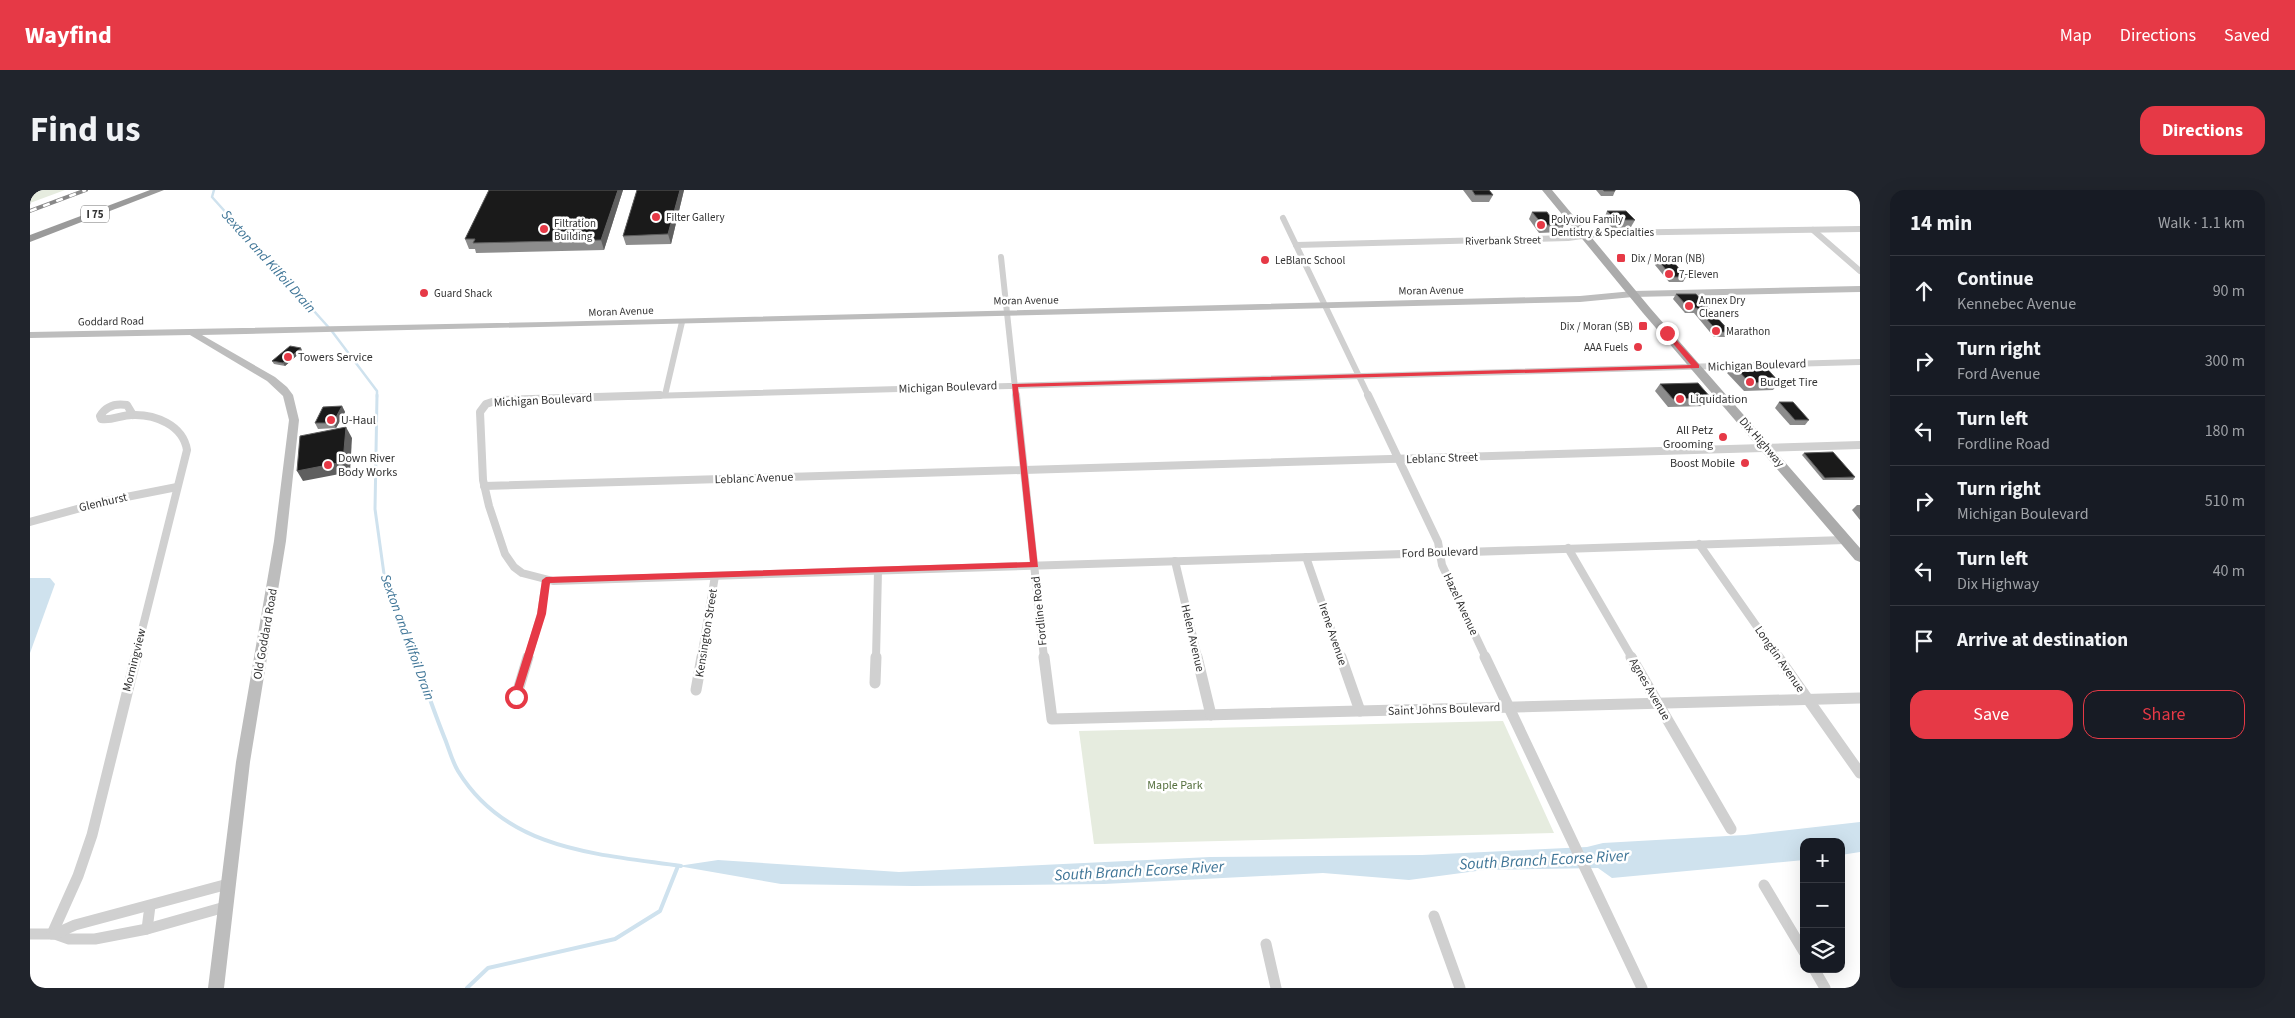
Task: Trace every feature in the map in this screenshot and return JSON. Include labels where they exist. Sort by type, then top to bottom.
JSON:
[{"type":"highway","name":"I 75","points":[[30,228],[133,190]]},
{"type":"highway","name":"I 75","points":[[30,239],[159,190]]},
{"type":"main road","name":"Dix Highway","points":[[1547,190],[1860,557]]},
{"type":"main road","name":"Moran Avenue","points":[[192,333],[1324,306],[1580,299],[1634,294],[1860,289]]},
{"type":"main road","name":"Goddard Road","points":[[30,335],[192,333]]},
{"type":"main road","name":"Old Goddard Road","points":[[192,333],[271,379],[283,389],[288,395],[294,420],[280,541],[246,746],[216,988]]},
{"type":"street","name":"Hazel Avenue","points":[[1283,218],[1397,459],[1439,543],[1442,565],[1642,988]]},
{"type":"street","name":"Riverbank Street","points":[[1296,245],[1568,238],[1603,233],[1860,229]]},
{"type":"street","points":[[1813,230],[1860,271]]},
{"type":"street","name":"Fordline Road","points":[[1001,258],[1048,697]]},
{"type":"street","points":[[665,395],[682,322]]},
{"type":"street","name":"Michigan Boulevard","points":[[486,404],[498,400],[1860,362]]},
{"type":"street","name":"Ford Boulevard","points":[[486,404],[480,412],[484,486],[489,506],[508,560],[522,573],[546,580],[1846,540]]},
{"type":"street","name":"Morningview","points":[[53,934],[78,876],[92,835],[176,486],[186,457],[187,445],[175,428],[165,422],[133,415]]},
{"type":"street","name":"Leblanc Street","points":[[1024,470],[1860,445]]},
{"type":"street","name":"Leblanc Avenue","points":[[484,486],[1024,470]]},
{"type":"street","name":"Glenhurst","points":[[30,522],[106,501],[176,486]]},
{"type":"street","name":"Longtin Avenue","points":[[1700,544],[1860,773]]},
{"type":"street","name":"Agnes Avenue","points":[[1568,548],[1731,829]]},
{"type":"street","name":"Irene Avenue","points":[[1306,557],[1360,711]]},
{"type":"street","name":"Helen Avenue","points":[[1175,561],[1211,715]]},
{"type":"street","points":[[875,683],[878,571]]},
{"type":"street","name":"Kensington Street","points":[[696,690],[715,576]]},
{"type":"street","points":[[516,697],[541,614],[546,580]]},
{"type":"street","name":"Saint Johns Boulevard","points":[[1048,697],[1052,719],[1860,698]]},
{"type":"street","points":[[53,934],[75,925],[228,884]]},
{"type":"street","points":[[1764,885],[1800,945]]},
{"type":"street","points":[[146,930],[150,906]]},
{"type":"street","points":[[30,934],[53,934],[69,939],[82,940],[146,930],[225,908]]},
{"type":"street","points":[[1434,916],[1460,988]]},
{"type":"street","points":[[1266,944],[1276,988]]},
{"type":"street","points":[[1816,973],[1825,988]]},
{"type":"green space","points":[[30,190],[65,190],[30,203]]},
{"type":"green space","name":"Maple Park","points":[[1503,721],[1554,833],[1094,844],[1079,731]]},
{"type":"water","points":[[30,578],[50,578],[55,584],[30,653]]},
{"type":"water","points":[[1860,822],[1860,852],[1845,854],[1845,838],[1800,838],[1800,860],[1612,878],[1598,868],[1484,870],[1409,880],[1323,873],[1104,884],[913,886],[781,884],[678,866],[718,860],[899,872],[1210,857],[1422,855],[1587,847],[1603,843],[1745,835]]},
{"type":"building","name":"Filtration Building","points":[[489,190],[618,190],[601,240],[473,243],[475,239],[465,239]]},
{"type":"building","name":"Filter Gallery","points":[[637,190],[680,190],[668,234],[623,236]]},
{"type":"building","points":[[1472,190],[1489,190],[1493,195],[1475,195]]},
{"type":"building","points":[[1607,211],[1626,211],[1635,220],[1616,220]]},
{"type":"building","points":[[1532,212],[1547,212],[1549,215],[1556,215],[1564,225],[1543,225]]},
{"type":"building","points":[[1658,260],[1672,260],[1686,277],[1672,277]]},
{"type":"building","points":[[1676,294],[1696,294],[1730,332],[1718,332],[1697,308],[1689,308]]},
{"type":"building","points":[[290,346],[301,348],[283,363],[272,361]]},
{"type":"building","points":[[1763,364],[1779,382],[1750,383],[1733,365]]},
{"type":"building","points":[[1698,383],[1711,398],[1673,399],[1660,384]]},
{"type":"building","points":[[1779,402],[1793,402],[1809,420],[1795,420]]},
{"type":"building","points":[[342,406],[333,423],[315,423],[323,407]]},
{"type":"building","points":[[346,427],[343,462],[297,471],[300,436]]},
{"type":"building","points":[[1833,452],[1855,477],[1825,478],[1804,453]]},
{"type":"waterway","name":"Sexton and Kilfoil Drain","points":[[214,190],[212,197],[331,330],[377,391],[377,395]]},
{"type":"waterway","name":"Sexton and Kilfoil Drain","points":[[377,395],[375,509],[384,574],[415,658]]},
{"type":"waterway","name":"Sexton and Kilfoil Drain","points":[[414,657],[458,771],[478,798],[502,818],[528,833],[557,844],[587,852],[681,866]]},
{"type":"waterway","name":"South Branch Ecorse River","points":[[467,988],[488,968],[615,939],[660,911],[678,866]]},
{"type":"railway","points":[[30,211],[86,190]]},
{"type":"place","name":"Filter Gallery","points":[[656,217]]},
{"type":"place","name":"Polyviou Family Dentistry & Specialties","points":[[1541,225]]},
{"type":"place","name":"Filtration Building","points":[[544,229]]},
{"type":"place","name":"Dix / Moran (NB)","points":[[1621,258]]},
{"type":"place","name":"LeBlanc School","points":[[1265,260]]},
{"type":"place","name":"7-Eleven","points":[[1669,274]]},
{"type":"place","name":"Guard Shack","points":[[424,293]]},
{"type":"place","name":"Annex Dry Cleaners","points":[[1689,306]]},
{"type":"place","name":"Dix / Moran (SB)","points":[[1643,326]]},
{"type":"place","name":"Marathon","points":[[1716,331]]},
{"type":"place","name":"AAA Fuels","points":[[1638,347]]},
{"type":"place","name":"Towers Service","points":[[288,357]]},
{"type":"place","name":"Budget Tire","points":[[1750,382]]},
{"type":"place","name":"Liquidation","points":[[1680,399]]},
{"type":"place","name":"U-Haul","points":[[331,420]]},
{"type":"place","name":"All Petz Grooming","points":[[1723,437]]},
{"type":"place","name":"Boost Mobile","points":[[1745,463]]},
{"type":"place","name":"Down River Body Works","points":[[328,465]]},
{"type":"route","points":[[516,697],[544,604],[546,580],[563,581],[1035,565],[1015,385],[1697,367],[1667,333]]}]
